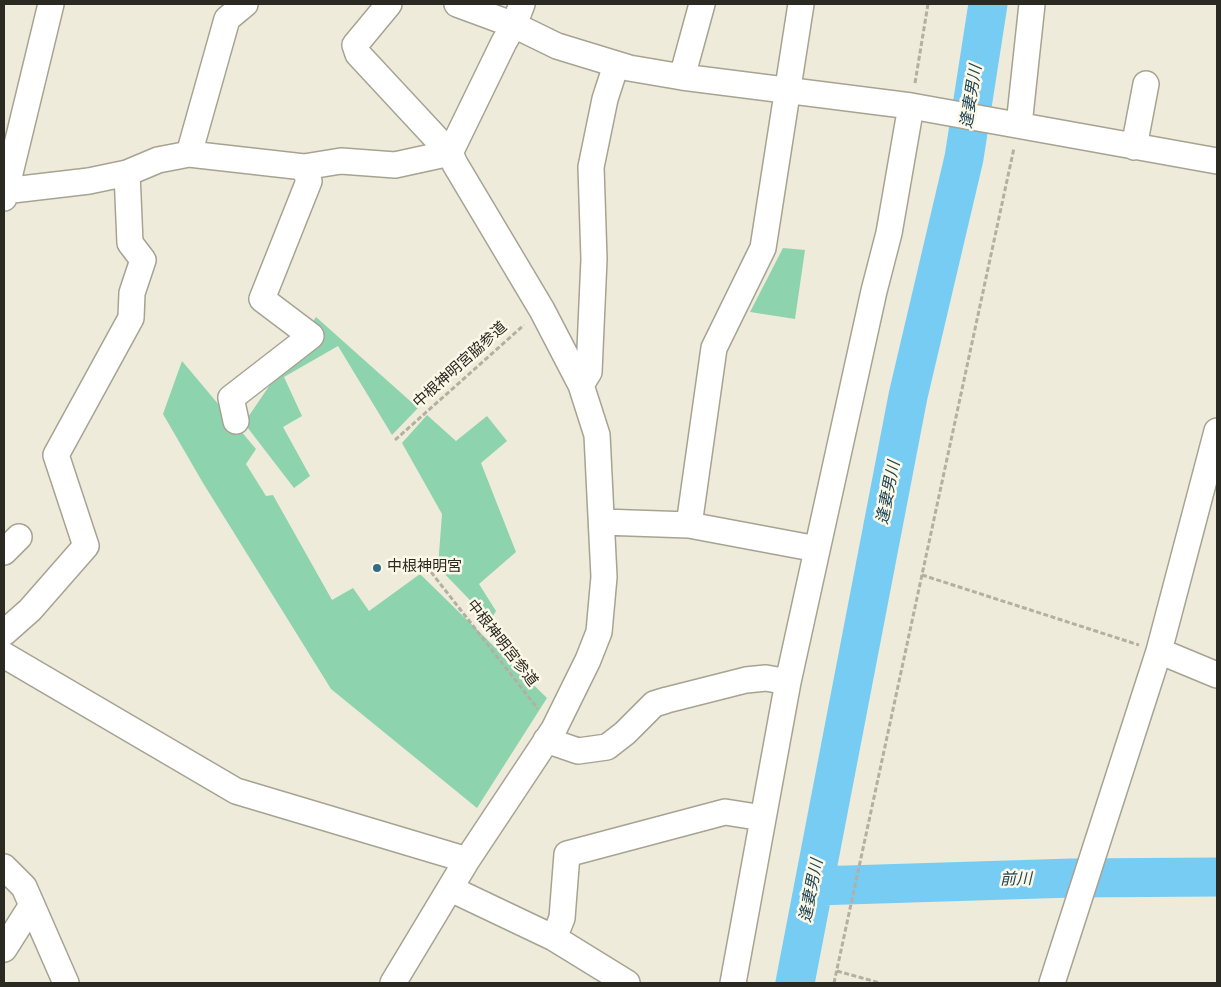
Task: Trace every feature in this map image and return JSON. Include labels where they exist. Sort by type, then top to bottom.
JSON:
[{"type":"street","points":[[51,4],[4,193],[89,181],[127,173],[158,160],[189,154],[304,167],[341,161],[395,165],[450,152]]},
{"type":"street","points":[[189,154],[228,19],[245,4]]},
{"type":"street","points":[[389,4],[355,45],[358,54],[450,152],[455,164],[542,310],[581,385],[597,435],[604,577],[598,632],[588,660],[550,734],[468,860],[393,983]]},
{"type":"street","points":[[457,4],[518,14],[557,46],[616,65],[682,77],[915,107],[1217,161]]},
{"type":"street","points":[[682,77],[702,4]]},
{"type":"street","points":[[689,525],[714,348],[763,248],[801,4]]},
{"type":"street","points":[[1014,124],[1032,4]]},
{"type":"street","points":[[450,152],[518,14]]},
{"type":"street","points":[[581,385],[589,372],[590,362],[594,259],[591,167],[605,99],[616,65]]},
{"type":"street","points":[[1134,146],[1146,84]]},
{"type":"street","points":[[733,983],[788,682],[889,233],[915,107]]},
{"type":"street","points":[[236,421],[231,398],[311,336],[262,299],[309,181],[304,167]]},
{"type":"street","points":[[4,633],[30,610],[86,546],[56,455],[131,318],[132,293],[143,260],[130,243],[127,173]]},
{"type":"street","points":[[1052,983],[1159,651],[1217,431]]},
{"type":"street","points":[[602,522],[689,525],[817,549]]},
{"type":"street","points":[[1159,651],[1217,675]]},
{"type":"street","points":[[4,655],[236,791],[468,860]]},
{"type":"street","points":[[550,734],[578,751],[606,747],[625,733],[654,704],[746,680],[766,678],[788,682]]},
{"type":"street","points":[[554,938],[562,918],[567,854],[725,812],[763,818]]},
{"type":"street","points":[[4,866],[24,887],[66,983]]},
{"type":"street","points":[[451,889],[554,938],[627,983]]},
{"type":"street","points":[[4,949],[32,905]]},
{"type":"path","points":[[915,107],[928,4]]},
{"type":"path","points":[[834,983],[922,575],[1014,124]]},
{"type":"path","name":"中根神明宮脇参道","points":[[395,440],[542,310]]},
{"type":"path","name":"中根神明宮参道","points":[[432,572],[550,734]]},
{"type":"path","points":[[922,575],[1159,651]]},
{"type":"path","points":[[837,971],[880,983]]},
{"type":"green space","points":[[783,248],[805,250],[795,319],[750,312]]},
{"type":"green space","points":[[316,317],[418,408],[392,435],[338,346],[284,377],[302,416],[283,427],[310,476],[294,488],[244,423]]},
{"type":"green space","points":[[182,361],[256,449],[246,464],[266,496],[273,495],[332,600],[353,588],[369,611],[420,574],[547,698],[477,808],[331,689],[203,483],[163,414]]},
{"type":"green space","points":[[427,415],[456,441],[487,416],[507,441],[481,463],[516,552],[479,584],[496,611],[490,621],[438,567],[442,514],[402,443]]},
{"type":"waterway","name":"逢妻男川","points":[[795,983],[908,396],[964,158],[988,4]]},
{"type":"waterway","name":"前川","points":[[815,886],[1072,878],[1217,877]]},
{"type":"place","name":"中根神明宮","points":[[377,568]]}]
